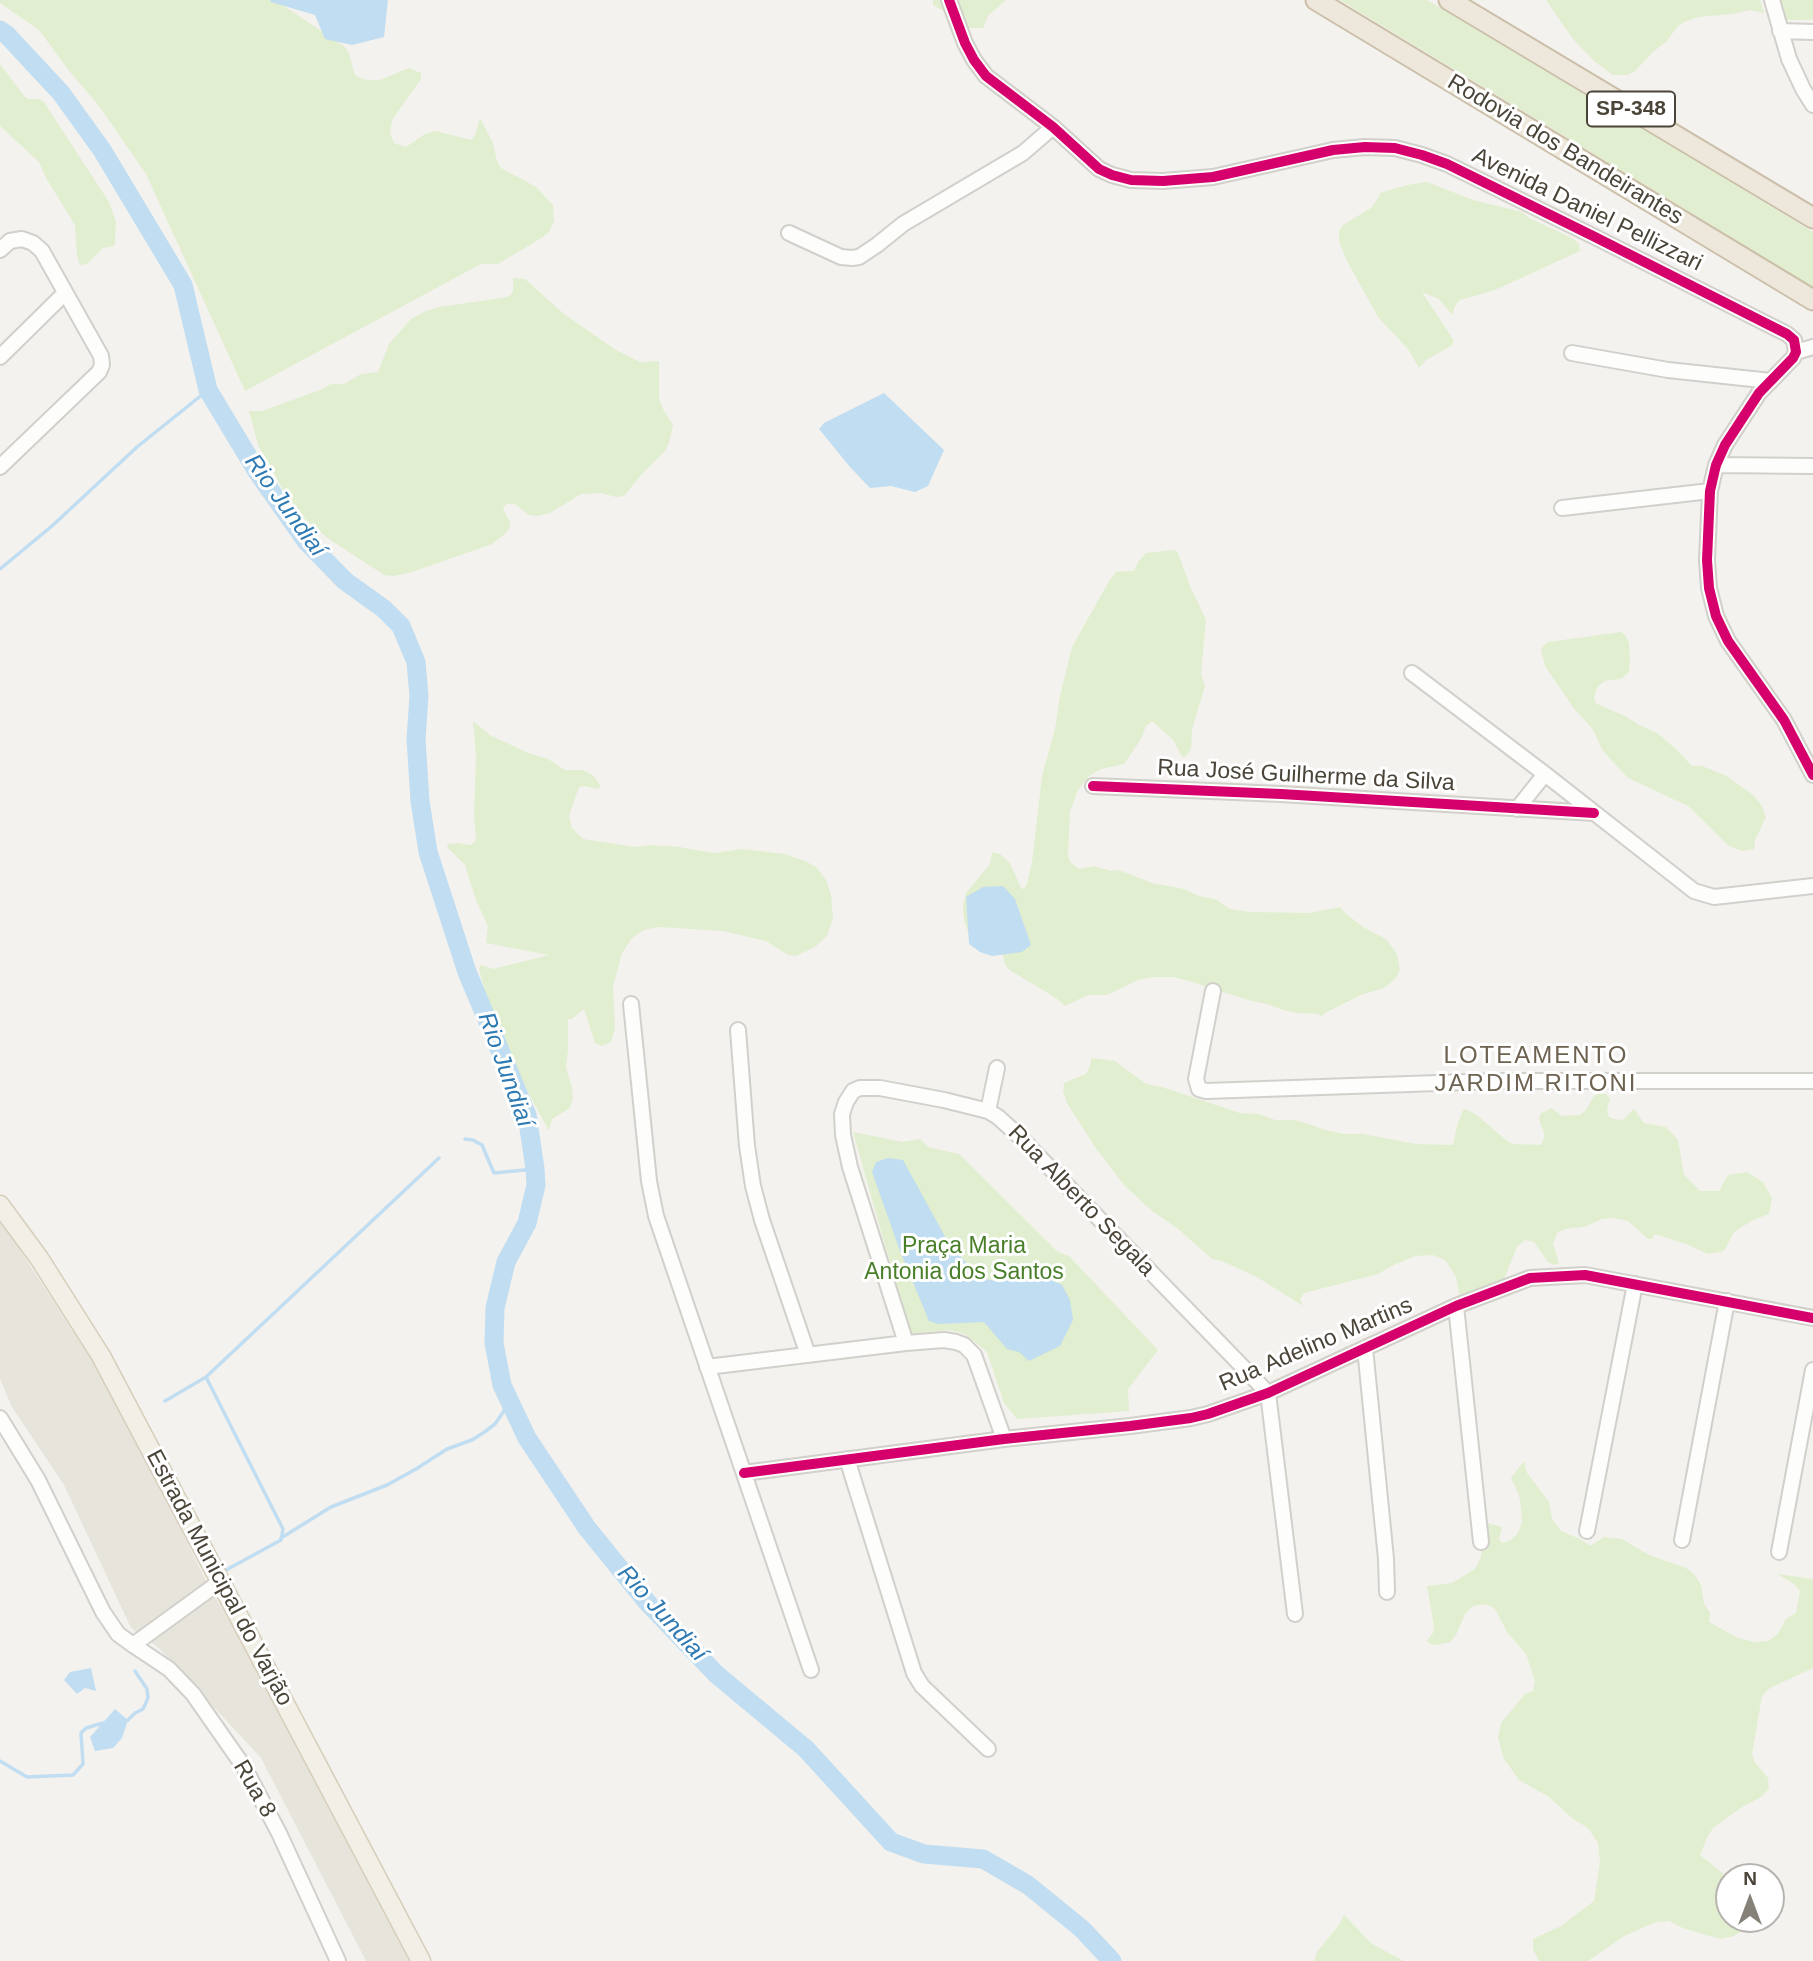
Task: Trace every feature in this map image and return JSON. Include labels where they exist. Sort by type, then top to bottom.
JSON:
[{"type":"highway","name":"Rodovia dos Bandeirantes","points":[[1316,0],[1813,300]]},
{"type":"highway","name":"SP-348","points":[[1449,0],[1813,218]]},
{"type":"main road","name":"Estrada Municipal do Varjão","points":[[0,1205],[39,1258],[101,1356],[421,1961]]},
{"type":"street","name":"Avenida Daniel Pellizzari","points":[[949,0],[969,51],[986,76],[1053,127],[1099,169],[1112,176],[1131,180],[1163,181],[1213,177],[1333,150],[1395,148],[1422,155],[1484,182],[1760,319],[1794,340],[1796,352]]},
{"type":"street","points":[[1772,0],[1789,59],[1813,105]]},
{"type":"street","points":[[1780,31],[1813,32]]},
{"type":"street","points":[[789,233],[841,257],[859,257],[903,224],[1023,153],[1053,127]]},
{"type":"street","points":[[0,250],[9,241],[22,239],[33,243],[42,251],[101,356],[102,365],[99,372],[0,467]]},
{"type":"street","points":[[0,357],[65,293]]},
{"type":"street","points":[[1813,347],[1796,352],[1787,366],[1759,393],[1725,445],[1716,465],[1710,491],[1707,561],[1709,588],[1716,616],[1728,641],[1784,720],[1813,775]]},
{"type":"street","points":[[1572,353],[1668,370],[1771,381]]},
{"type":"street","points":[[1716,465],[1813,466]]},
{"type":"street","points":[[1562,508],[1710,491]]},
{"type":"street","points":[[1412,673],[1694,891],[1705,895],[1724,896],[1813,887]]},
{"type":"street","points":[[1517,809],[1545,774]]},
{"type":"street","name":"Rua José Guilherme da Silva","points":[[1093,786],[1281,794],[1594,813]]},
{"type":"street","points":[[1213,991],[1196,1079],[1196,1085],[1206,1091],[1496,1081],[1813,1081]]},
{"type":"street","points":[[631,1004],[649,1181],[656,1216],[811,1670]]},
{"type":"street","points":[[738,1030],[747,1146],[753,1186],[808,1355]]},
{"type":"street","points":[[988,1111],[997,1068]]},
{"type":"street","name":"Rua Alberto Segala","points":[[906,1343],[850,1167],[843,1135],[842,1114],[846,1102],[853,1091],[869,1087],[944,1100],[988,1111],[998,1117],[1268,1393]]},
{"type":"street","name":"Rua Adelino Martins","points":[[744,1473],[1208,1414],[1268,1393],[1457,1306],[1530,1278],[1585,1275],[1813,1318]]},
{"type":"street","points":[[1587,1531],[1635,1284]]},
{"type":"street","points":[[1682,1540],[1727,1301]]},
{"type":"street","points":[[1457,1306],[1481,1542]]},
{"type":"street","points":[[707,1367],[944,1340],[964,1345],[974,1355],[1004,1439]]},
{"type":"street","points":[[1365,1348],[1387,1592]]},
{"type":"street","points":[[1779,1552],[1813,1370]]},
{"type":"street","points":[[1268,1393],[1295,1614]]},
{"type":"street","name":"Rua 8","points":[[0,1418],[38,1480],[103,1612],[118,1634],[169,1669],[193,1694],[244,1767],[279,1833],[338,1961]]},
{"type":"street","points":[[847,1459],[914,1673],[922,1686],[988,1749]]},
{"type":"street","points":[[132,1645],[221,1581]]},
{"type":"shaded area","points":[[0,1219],[120,1404],[204,1577],[294,1733],[415,1961],[366,1961],[261,1758],[159,1648],[131,1628],[64,1485],[12,1407],[0,1379]]},
{"type":"green space","points":[[0,0],[275,0],[345,47],[357,77],[380,80],[409,68],[421,73],[421,79],[392,120],[390,133],[394,143],[406,147],[425,134],[435,131],[472,140],[480,118],[493,143],[501,168],[536,187],[553,205],[554,221],[549,232],[543,237],[498,264],[481,264],[245,391],[146,174],[99,106],[39,30],[0,3]]},
{"type":"green space","points":[[933,0],[1006,0],[988,16],[983,28],[963,28],[952,16],[933,5]]},
{"type":"green space","points":[[1340,0],[1427,0],[1706,167],[1813,232],[1813,287]]},
{"type":"green space","points":[[1546,0],[1760,0],[1764,13],[1750,10],[1698,17],[1684,22],[1635,71],[1628,75],[1613,75],[1595,62],[1573,39]]},
{"type":"green space","points":[[1777,0],[1813,0],[1813,20],[1783,20]]},
{"type":"green space","points":[[0,64],[25,97],[44,102],[109,202],[116,222],[115,244],[103,248],[87,264],[80,265],[75,225],[39,162],[0,126]]},
{"type":"green space","points":[[1427,182],[1473,200],[1522,212],[1572,238],[1579,244],[1580,251],[1495,290],[1460,300],[1452,315],[1439,299],[1422,292],[1454,341],[1451,346],[1426,360],[1419,368],[1408,349],[1378,317],[1347,261],[1339,241],[1339,231],[1343,225],[1371,208],[1380,193]]},
{"type":"green space","points":[[513,278],[525,279],[564,314],[616,350],[640,362],[659,361],[659,399],[673,425],[669,443],[665,451],[624,496],[581,494],[550,513],[537,516],[529,515],[515,504],[506,504],[503,509],[510,527],[492,544],[412,572],[384,575],[329,539],[296,510],[258,445],[249,411],[262,411],[331,384],[344,384],[361,374],[378,372],[389,344],[411,319],[439,307],[508,297],[513,292]]},
{"type":"green space","points":[[1175,550],[1206,620],[1201,674],[1205,686],[1192,729],[1191,749],[1182,757],[1174,741],[1152,721],[1146,726],[1141,739],[1124,764],[1101,769],[1089,776],[1078,790],[1070,811],[1070,862],[1079,869],[1094,866],[1111,871],[1119,870],[1152,883],[1184,889],[1215,899],[1230,909],[1309,913],[1340,907],[1363,927],[1386,939],[1397,954],[1400,970],[1396,978],[1384,988],[1363,994],[1322,1016],[1283,1010],[1173,977],[1138,980],[1107,995],[1088,995],[1065,1006],[1008,969],[1002,953],[977,944],[968,932],[964,920],[966,893],[990,864],[992,852],[1000,854],[1010,863],[1021,888],[1024,889],[1027,884],[1042,776],[1072,647],[1109,581],[1116,572],[1134,571],[1146,553]]},
{"type":"green space","points":[[1621,632],[1629,643],[1629,672],[1621,679],[1605,681],[1598,686],[1594,696],[1595,703],[1657,733],[1692,766],[1702,766],[1727,776],[1753,795],[1762,806],[1766,817],[1755,840],[1754,849],[1743,851],[1729,846],[1688,806],[1628,778],[1603,751],[1592,728],[1575,710],[1545,666],[1541,650],[1548,642]]},
{"type":"green space","points":[[473,721],[490,735],[528,753],[548,759],[565,770],[583,770],[594,776],[601,787],[579,787],[569,816],[572,828],[583,839],[635,847],[679,847],[714,853],[742,849],[785,854],[816,867],[826,880],[831,895],[833,918],[827,936],[815,947],[796,956],[788,955],[766,941],[723,931],[658,927],[644,930],[632,938],[622,953],[613,987],[615,1028],[611,1042],[602,1046],[595,1043],[584,1009],[572,1019],[568,1019],[566,1067],[573,1099],[570,1108],[552,1119],[549,1131],[522,1081],[490,1009],[479,969],[481,965],[493,969],[549,955],[486,943],[488,926],[465,865],[447,847],[448,844],[458,843],[471,845],[476,840]]},
{"type":"green space","points":[[1091,1058],[1115,1061],[1146,1084],[1240,1113],[1259,1114],[1275,1120],[1294,1120],[1344,1134],[1363,1134],[1416,1144],[1453,1145],[1457,1126],[1463,1110],[1466,1109],[1513,1144],[1541,1145],[1545,1136],[1540,1114],[1551,1108],[1562,1116],[1580,1115],[1594,1096],[1599,1093],[1606,1094],[1610,1099],[1607,1109],[1609,1117],[1623,1120],[1634,1109],[1644,1123],[1666,1127],[1678,1140],[1684,1175],[1700,1191],[1719,1191],[1728,1175],[1747,1172],[1763,1182],[1772,1198],[1769,1214],[1734,1232],[1724,1251],[1708,1254],[1655,1234],[1652,1239],[1648,1239],[1628,1221],[1602,1219],[1584,1227],[1565,1229],[1557,1233],[1553,1244],[1559,1263],[1555,1265],[1548,1262],[1534,1242],[1525,1240],[1517,1247],[1500,1289],[1460,1299],[1456,1277],[1446,1261],[1433,1255],[1415,1256],[1378,1274],[1304,1293],[1300,1299],[1303,1306],[1257,1277],[1212,1259],[1124,1185],[1095,1147],[1063,1092],[1064,1083],[1086,1074]]},
{"type":"green space","name":"Praça Maria Antonia dos Santos","points":[[853,1132],[902,1142],[920,1139],[928,1147],[959,1154],[1058,1252],[1069,1256],[1158,1350],[1128,1389],[1129,1411],[1017,1419],[1004,1403],[987,1352],[965,1334],[949,1330],[910,1334]]},
{"type":"green space","points":[[1524,1461],[1527,1473],[1549,1502],[1552,1519],[1561,1531],[1590,1546],[1604,1537],[1622,1539],[1649,1555],[1686,1568],[1701,1585],[1704,1604],[1710,1613],[1709,1622],[1738,1638],[1754,1642],[1768,1641],[1777,1635],[1786,1619],[1796,1613],[1800,1591],[1777,1574],[1813,1579],[1813,1668],[1770,1688],[1762,1696],[1752,1754],[1754,1761],[1768,1778],[1769,1789],[1713,1828],[1700,1855],[1715,1867],[1715,1933],[1739,1933],[1734,1936],[1721,1939],[1685,1929],[1669,1921],[1656,1922],[1624,1936],[1588,1961],[1539,1961],[1533,1949],[1533,1939],[1561,1926],[1594,1901],[1600,1862],[1598,1843],[1588,1828],[1573,1819],[1549,1797],[1519,1780],[1504,1759],[1498,1738],[1501,1723],[1525,1694],[1533,1691],[1535,1681],[1526,1654],[1507,1632],[1495,1609],[1486,1604],[1473,1606],[1465,1614],[1450,1642],[1437,1645],[1427,1641],[1434,1627],[1427,1586],[1452,1583],[1475,1569],[1481,1557],[1483,1532],[1487,1523],[1502,1527],[1499,1539],[1502,1543],[1511,1540],[1518,1533],[1522,1522],[1521,1508],[1519,1495],[1511,1478]]},
{"type":"green space","points":[[1344,1915],[1372,1944],[1404,1961],[1314,1961],[1317,1952]]},
{"type":"water","points":[[270,0],[388,0],[384,37],[352,45],[325,39],[315,15]]},
{"type":"water","points":[[884,393],[944,450],[928,486],[915,492],[891,486],[870,488],[819,429],[824,423]]},
{"type":"water","points":[[1003,886],[1015,899],[1031,945],[1022,952],[992,956],[969,944],[966,897],[983,887]]},
{"type":"water","points":[[888,1158],[903,1160],[948,1242],[981,1278],[999,1282],[1040,1275],[1062,1285],[1070,1300],[1073,1320],[1060,1346],[1029,1361],[1019,1352],[1007,1349],[984,1322],[938,1324],[929,1321],[872,1172],[876,1162]]},
{"type":"water","points":[[91,1668],[96,1691],[85,1688],[77,1694],[64,1680],[70,1672]]},
{"type":"water","points":[[115,1709],[128,1720],[122,1738],[113,1748],[95,1751],[90,1737]]},
{"type":"waterway","name":"Rio Jundiaí","points":[[0,30],[61,93],[102,150],[183,285],[208,390],[258,473],[306,541],[345,581],[384,609],[401,626],[416,662],[419,696],[416,739],[420,801],[428,852],[467,972],[527,1115],[535,1169],[536,1185],[527,1223],[506,1262],[495,1308],[494,1343],[502,1385],[527,1438],[587,1528],[647,1602],[716,1674],[806,1749],[891,1842],[924,1854],[983,1859],[1028,1885],[1082,1929],[1112,1961]]},
{"type":"waterway","points":[[0,569],[52,526],[137,447],[208,390]]},
{"type":"waterway","points":[[465,1139],[482,1145],[494,1173],[535,1169]]},
{"type":"waterway","points":[[165,1401],[206,1377],[439,1158]]},
{"type":"waterway","points":[[206,1377],[283,1529],[281,1540],[226,1570]]},
{"type":"waterway","points":[[281,1538],[331,1507],[387,1485],[447,1449],[472,1440],[495,1424],[510,1402]]},
{"type":"waterway","points":[[128,1720],[143,1709],[148,1698],[147,1689],[135,1671]]},
{"type":"waterway","points":[[0,1761],[27,1777],[73,1775],[83,1764],[81,1733],[86,1728],[103,1723]]},
{"type":"cycle path","points":[[949,0],[965,43],[986,76],[1053,127],[1099,169],[1112,175],[1131,180],[1163,181],[1213,177],[1333,150],[1395,148],[1447,164],[1787,334],[1794,340],[1796,352],[1793,358],[1759,393],[1725,445],[1716,465],[1710,491],[1707,560],[1709,588],[1716,616],[1728,641],[1784,720],[1813,775]]},
{"type":"cycle path","points":[[1093,786],[1281,794],[1594,813]]},
{"type":"cycle path","points":[[744,1473],[1208,1414],[1268,1393],[1456,1306],[1530,1278],[1585,1275],[1813,1318]]},
{"type":"district","name":"LOTEAMENTO JARDIM RITONI","points":[[1536,1070]]}]
